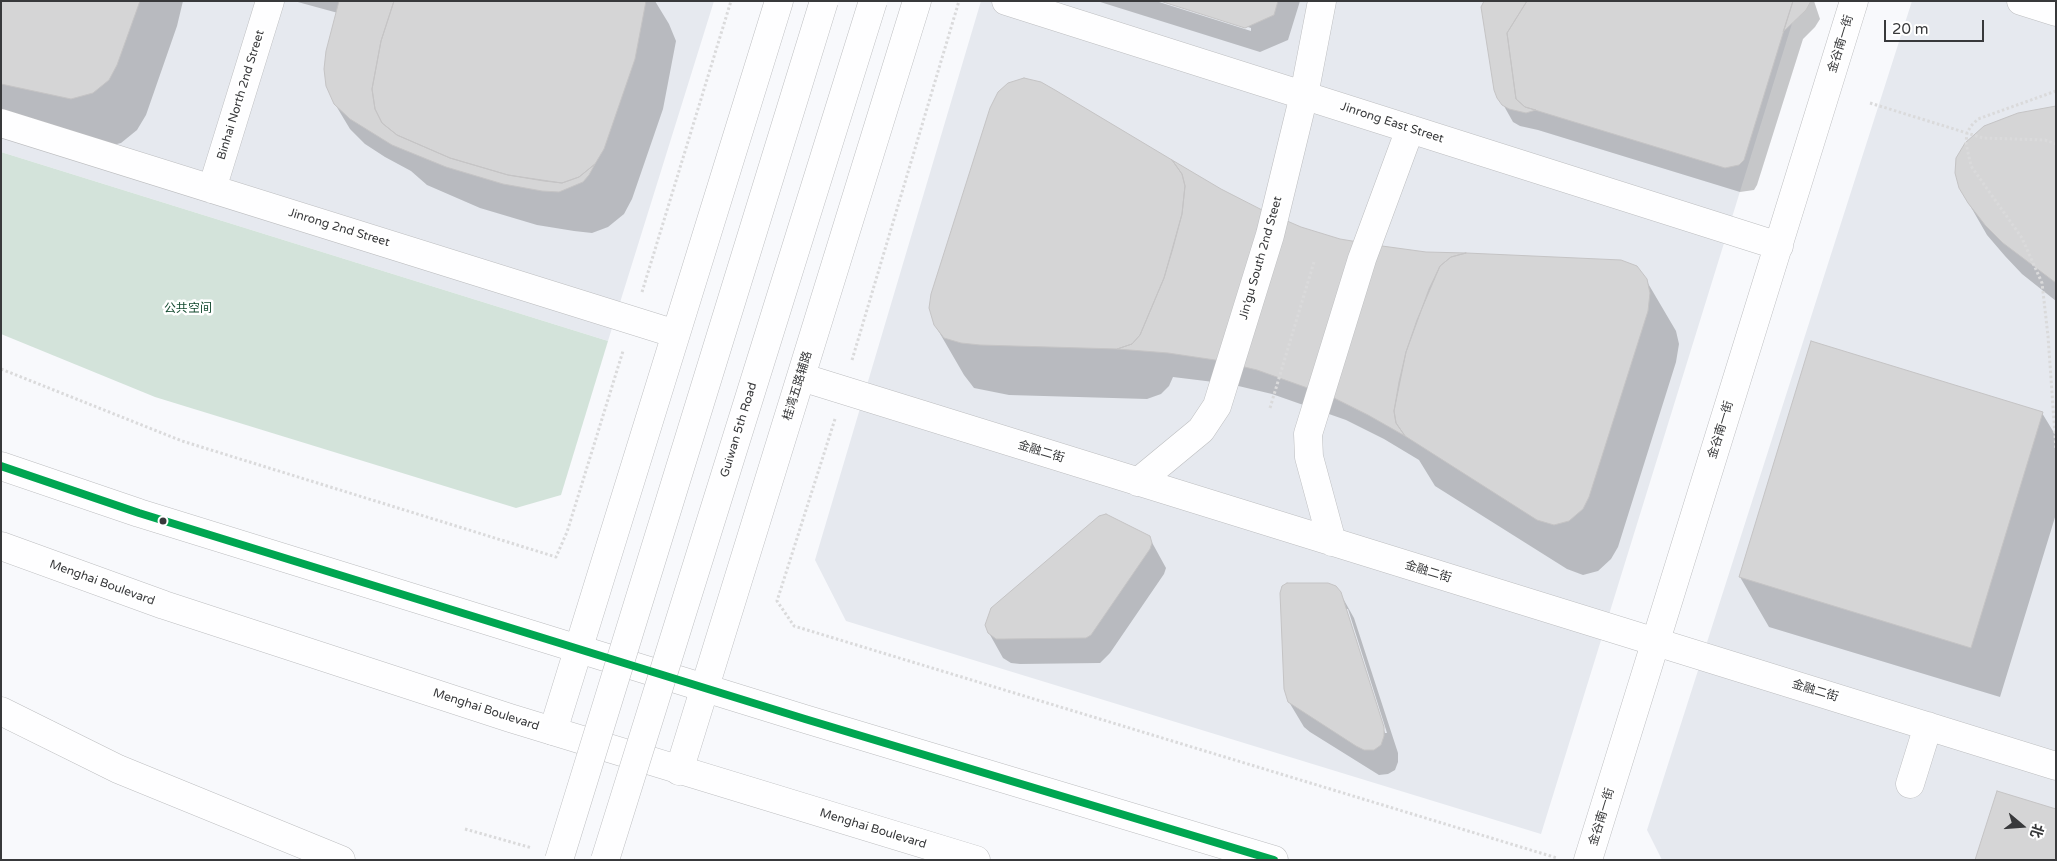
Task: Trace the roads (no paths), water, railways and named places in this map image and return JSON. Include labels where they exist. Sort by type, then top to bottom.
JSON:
[{"type":"street","name":"Binhai North 2nd Street","points":[[212,188],[270,1]]},
{"type":"street","points":[[553,731],[779,1]]},
{"type":"street","points":[[560,858],[824,1]]},
{"type":"street","name":"Guiwan 5th Road","points":[[605,860],[873,1]]},
{"type":"street","name":"桂湾五路辅路","points":[[679,771],[916,1]]},
{"type":"street","name":"Jinrong East Street","points":[[1006,1],[1779,246]]},
{"type":"street","name":"Jin‘gu South 2nd Steet","points":[[1138,482],[1201,430],[1217,406],[1270,235],[1304,95],[1322,1]]},
{"type":"street","name":"金谷南一街","points":[[1588,860],[1854,1]]},
{"type":"street","points":[[2020,1],[2056,12]]},
{"type":"street","name":"Jinrong 2nd Street","points":[[1,123],[676,334]]},
{"type":"street","points":[[1332,542],[1309,457],[1308,434],[1362,259],[1410,129]]},
{"type":"street","name":"金融二街","points":[[801,377],[2056,766]]},
{"type":"street","points":[[1,466],[139,513],[705,688],[1274,860]]},
{"type":"street","name":"Menghai Boulevard","points":[[1,546],[164,605],[553,731],[679,771],[976,860]]},
{"type":"street","points":[[1,711],[118,769],[341,860]]},
{"type":"street","points":[[1910,784],[1928,726]]},
{"type":"park label","name":"公共空间","points":[[188,309]]}]
